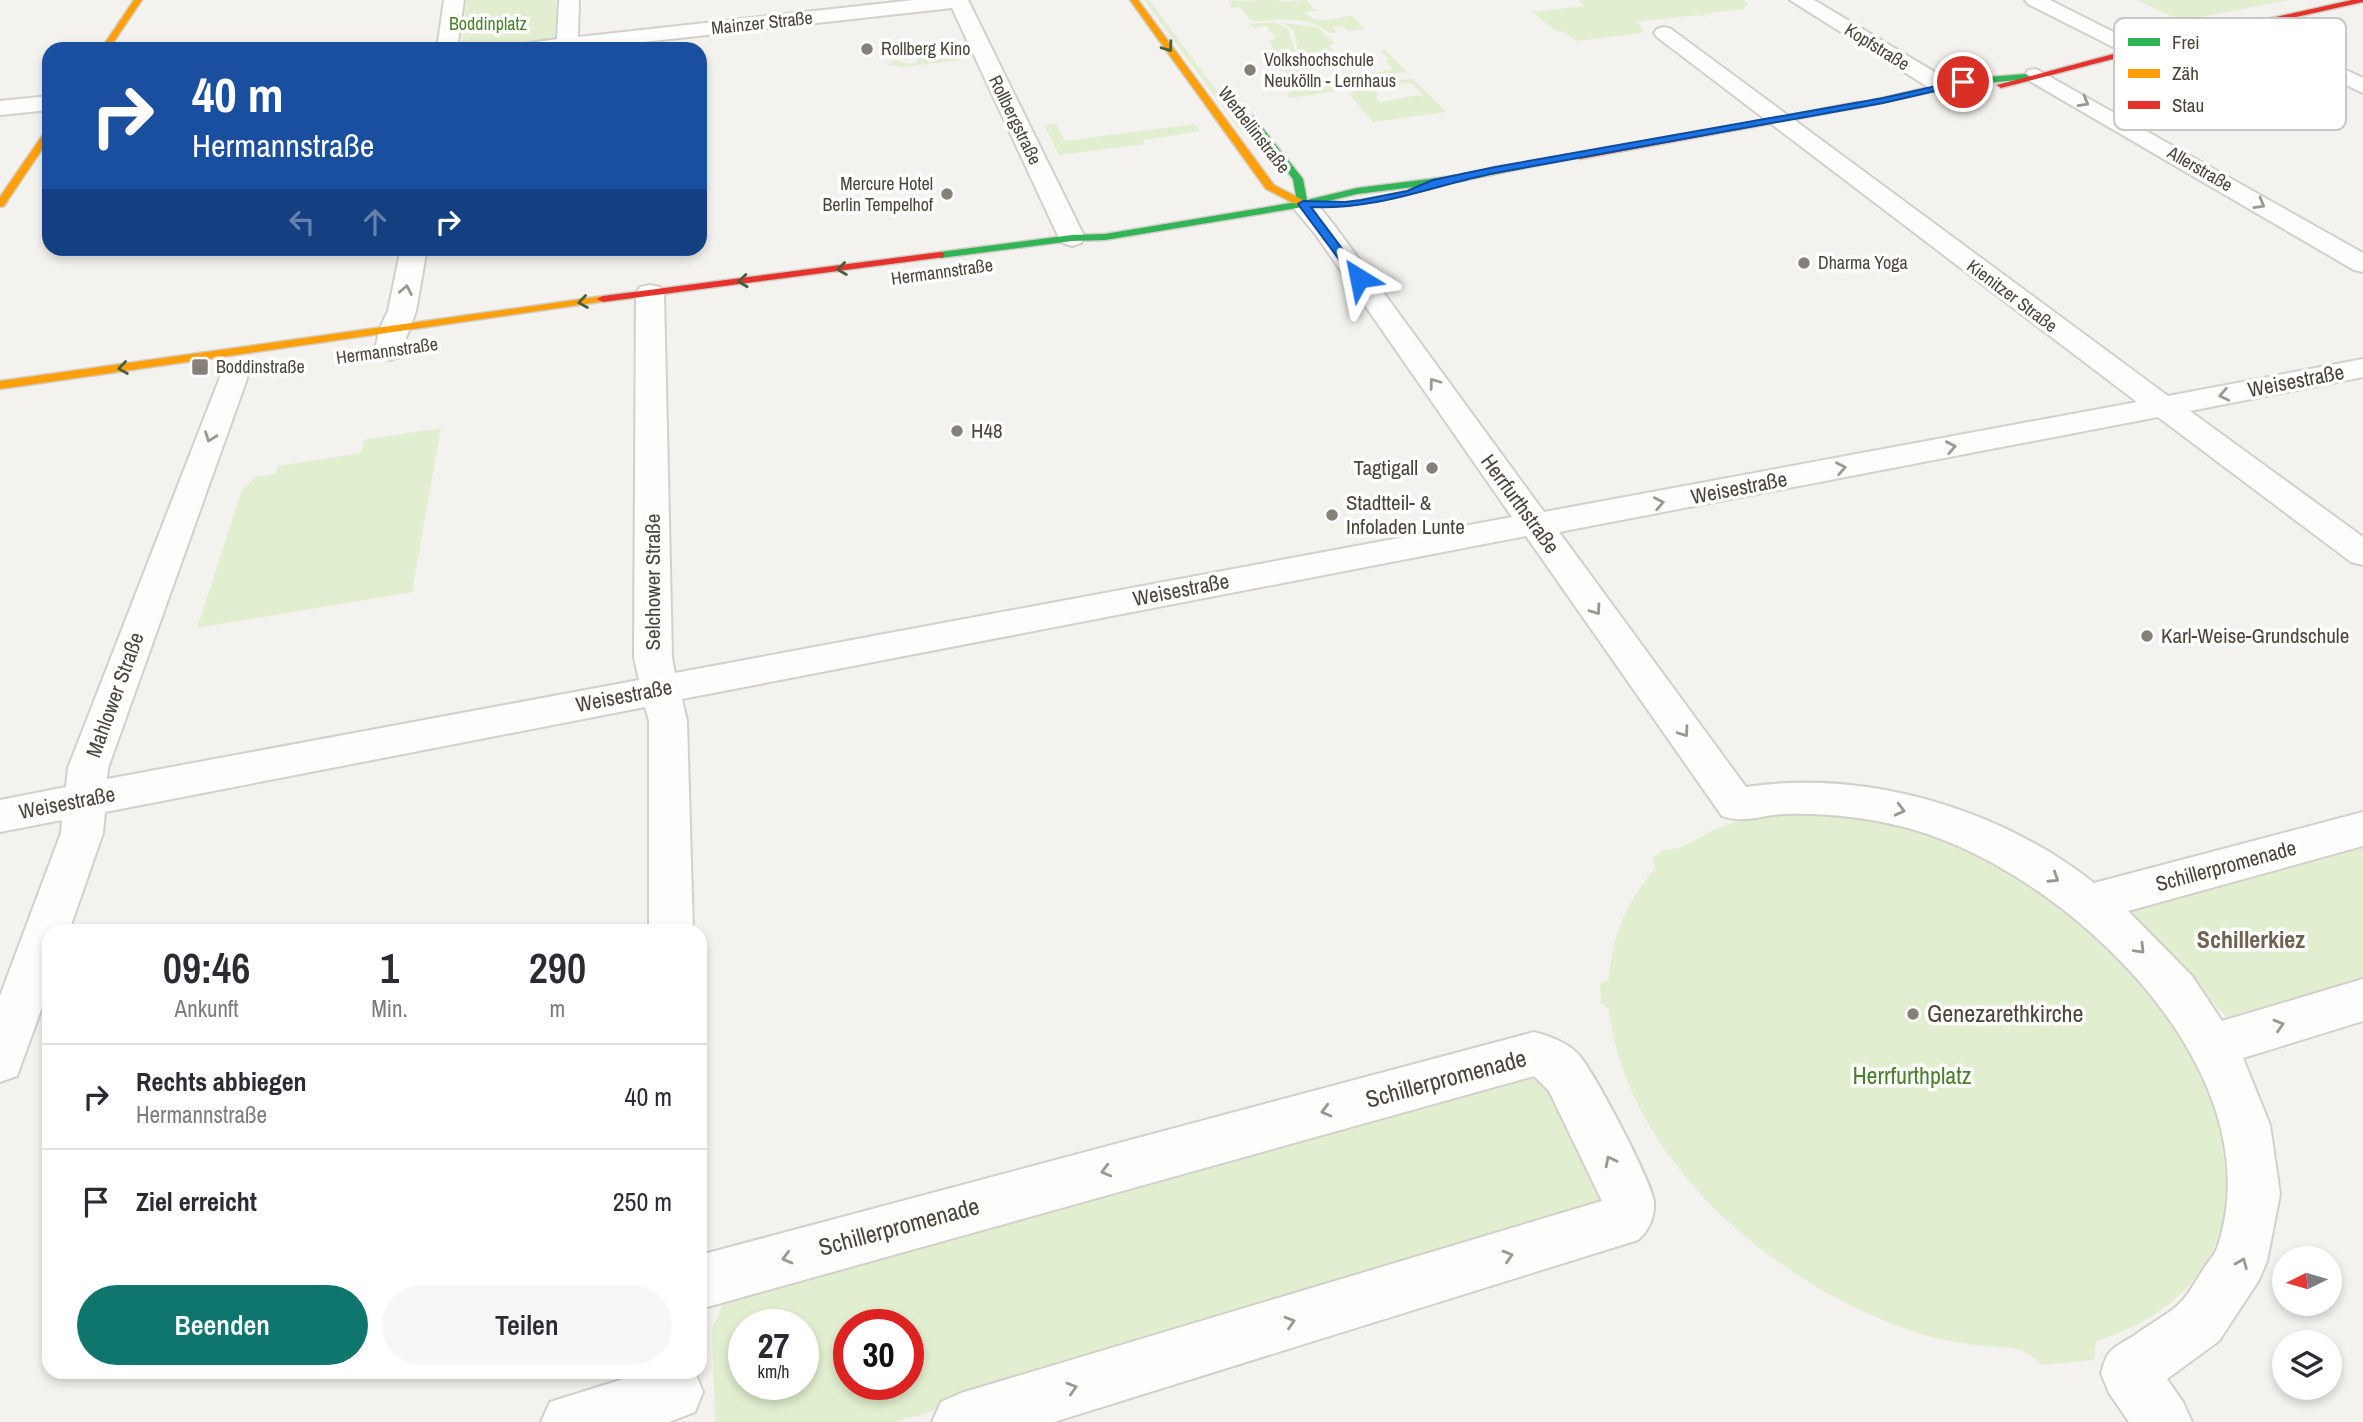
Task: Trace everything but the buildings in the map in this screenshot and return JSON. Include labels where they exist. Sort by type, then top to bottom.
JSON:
[{"type":"main road","points":[[109,42],[138,0]]},
{"type":"main road","name":"Werbellinstraße","points":[[1134,0],[1269,187],[1303,204]]},
{"type":"main road","name":"Hermannstraße","points":[[2289,18],[2359,3]]},
{"type":"main road","name":"Hermannstraße","points":[[0,386],[392,345],[650,309],[1072,237],[1105,237],[1303,204],[1357,191],[1436,182],[1883,100],[1912,102],[1948,90],[2022,81],[2031,76],[2114,56]]},
{"type":"main road","name":"Werbellinstraße","points":[[1239,104],[1298,178],[1303,204]]},
{"type":"main road","points":[[1234,138],[1262,134]]},
{"type":"main road","points":[[0,205],[42,142]]},
{"type":"main road","name":"Hermannstraße","points":[[968,268],[1054,255],[1105,237]]},
{"type":"street","points":[[448,42],[454,0]]},
{"type":"street","points":[[566,42],[569,0]]},
{"type":"street","name":"Kopfstraße","points":[[1800,0],[1948,90]]},
{"type":"street","points":[[2035,0],[2114,40]]},
{"type":"street","name":"Mainzer Straße","points":[[580,42],[817,8],[948,2]]},
{"type":"street","name":"Rollbergstraße","points":[[948,2],[1072,237]]},
{"type":"street","name":"Kienitzer Straße","points":[[1664,33],[2363,554]]},
{"type":"street","name":"Allerstraße","points":[[2031,76],[2114,123]]},
{"type":"street","points":[[2346,78],[2363,86]]},
{"type":"street","points":[[0,108],[42,104]]},
{"type":"street","name":"Allerstraße","points":[[2126,130],[2363,264]]},
{"type":"street","name":"Herrfurthstraße","points":[[1303,204],[1325,230],[1736,805],[1778,798],[1820,798],[1872,804],[1914,814],[1977,836],[2007,851],[2052,877],[2089,903]]},
{"type":"street","points":[[392,345],[402,311],[412,256]]},
{"type":"street","name":"Selchower Straße","points":[[650,309],[653,657],[668,722],[671,924]]},
{"type":"street","name":"Weisestraße","points":[[0,816],[1495,530],[1592,516],[2363,368]]},
{"type":"street","name":"Mahlower Straße","points":[[49,924],[82,833],[92,759],[234,373]]},
{"type":"street","name":"Schillerpromenade","points":[[2089,903],[2363,829]]},
{"type":"street","points":[[2089,903],[2127,935],[2158,967],[2214,1045],[2235,1088],[2251,1139],[2256,1221],[2249,1245],[2229,1291],[2213,1311],[2161,1357],[2129,1373],[2163,1422]]},
{"type":"street","name":"Mahlower Straße","points":[[0,1060],[42,944]]},
{"type":"street","points":[[2214,1045],[2363,1000]]},
{"type":"street","name":"Schillerpromenade","points":[[707,1280],[1534,1055],[1544,1056],[1556,1063],[1566,1075],[1625,1189],[1627,1216],[1619,1223],[961,1422]]},
{"type":"street","points":[[570,1422],[674,1395]]},
{"type":"green space","name":"Boddinplatz","points":[[466,0],[556,0],[555,38],[527,42],[462,42]]},
{"type":"green space","points":[[1144,0],[1149,0],[1246,130],[1240,130]]},
{"type":"green space","points":[[1306,0],[1314,9],[1321,10],[1305,12],[1310,17],[1327,20],[1352,16],[1365,29],[1348,31],[1343,26],[1333,27],[1336,33],[1329,33],[1305,21],[1251,20],[1240,7],[1231,8],[1229,1]]},
{"type":"green space","points":[[1578,0],[1743,0],[1748,3],[1743,9],[1703,14],[1707,17],[1697,15],[1636,22],[1644,30],[1642,33],[1576,41],[1564,32],[1556,31],[1532,12],[1585,6]]},
{"type":"green space","points":[[2137,0],[2288,0],[2196,18],[2175,18]]},
{"type":"green space","points":[[1275,22],[1289,30],[1296,58],[1306,73],[1288,75],[1281,71],[1279,69],[1291,67],[1288,64],[1280,65],[1278,63],[1281,62],[1271,51],[1274,50],[1269,40],[1275,40],[1273,37],[1277,36],[1269,32],[1268,26],[1253,28],[1250,24]]},
{"type":"green space","points":[[1281,22],[1318,28],[1335,44],[1328,45],[1333,51],[1299,55],[1294,31]]},
{"type":"green space","points":[[1385,50],[1407,72],[1393,74],[1399,80],[1413,79],[1446,112],[1373,122],[1350,95],[1354,91],[1370,89],[1378,94],[1376,97],[1380,102],[1419,95],[1426,98],[1413,84],[1405,83],[1336,89],[1290,98],[1287,94],[1291,93],[1287,89],[1393,69],[1385,60],[1389,59],[1381,51]]},
{"type":"green space","points":[[956,52],[959,60],[903,67],[887,65],[895,60],[909,64],[918,63],[916,57]]},
{"type":"green space","points":[[1056,124],[1065,141],[1195,124],[1200,131],[1143,140],[1145,144],[1059,155],[1044,125]]},
{"type":"green space","points":[[441,428],[412,592],[197,628],[242,490],[256,477],[275,474],[278,466],[361,453],[364,440]]},
{"type":"green space","name":"Herrfurthplatz","points":[[1800,813],[1887,824],[1929,834],[1988,857],[2076,906],[2095,919],[2106,931],[2187,1036],[2208,1083],[2222,1130],[2228,1175],[2224,1217],[2209,1256],[2184,1291],[2147,1319],[2096,1341],[2094,1360],[2042,1365],[2026,1352],[1934,1338],[1855,1308],[1805,1280],[1758,1246],[1714,1207],[1675,1164],[1644,1116],[1621,1064],[1609,1010],[1601,1003],[1600,984],[1609,979],[1613,949],[1622,920],[1636,894],[1655,869],[1653,858],[1663,850],[1684,846],[1728,825],[1758,817]]},
{"type":"green space","points":[[2363,842],[2363,985],[2228,1019],[2128,909]]},
{"type":"green space","points":[[1525,1072],[1541,1075],[1603,1194],[1603,1205],[896,1422],[715,1422],[712,1328],[725,1300]]},
{"type":"traffic: fast","points":[[1858,105],[1963,82],[2026,77]]},
{"type":"traffic: fast","points":[[1250,118],[1298,179],[1303,204]]},
{"type":"traffic: fast","points":[[940,255],[1072,238],[1105,237],[1303,204],[1357,191],[1461,178],[1580,156]]},
{"type":"traffic: slow","points":[[110,42],[138,0]]},
{"type":"traffic: slow","points":[[1134,0],[1270,187],[1303,204],[1313,204]]},
{"type":"traffic: slow","points":[[0,204],[42,142]]},
{"type":"traffic: slow","points":[[0,385],[603,299]]},
{"type":"traffic: jam","points":[[2283,18],[2363,0]]},
{"type":"traffic: jam","points":[[2001,85],[2114,57]]},
{"type":"traffic: jam","points":[[1580,156],[1858,105]]},
{"type":"traffic: jam","points":[[603,299],[940,255]]},
{"type":"place","name":"Rollberg Kino","points":[[867,49]]},
{"type":"place","name":"Volkshochschule Neukölln - Lernhaus","points":[[1250,70]]},
{"type":"place","name":"Mercure Hotel Berlin Tempelhof","points":[[947,194]]},
{"type":"place","name":"Dharma Yoga","points":[[1804,263]]},
{"type":"place","name":"Boddinstraße","points":[[200,367]]},
{"type":"place","name":"H48","points":[[957,431]]},
{"type":"place","name":"Tagtigall","points":[[1432,468]]},
{"type":"place","name":"Stadtteil- & Infoladen Lunte","points":[[1332,515]]},
{"type":"place","name":"Karl-Weise-Grundschule","points":[[2147,636]]},
{"type":"place","name":"Genezarethkirche","points":[[1913,1014]]},
{"type":"district","name":"Schillerkiez","points":[[2251,940]]},
{"type":"route","points":[[1359,278],[1303,204],[1361,203],[1409,194],[1436,182],[1495,170],[1883,100],[1963,82]]}]
